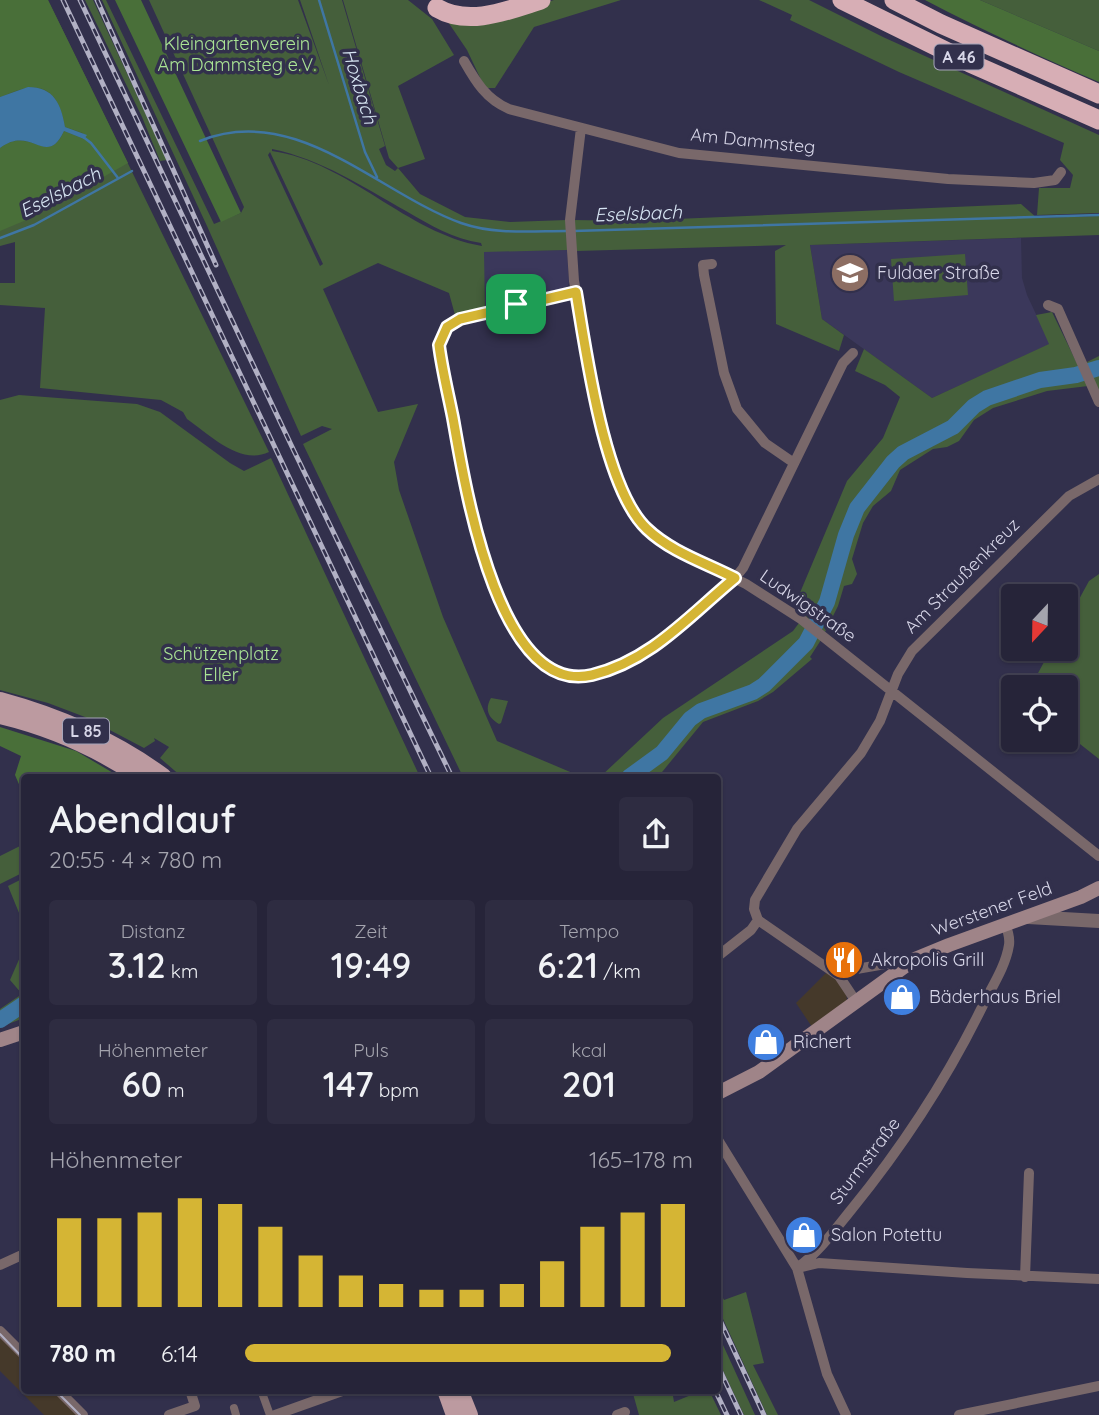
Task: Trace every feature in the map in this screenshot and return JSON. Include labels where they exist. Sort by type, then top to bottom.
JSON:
[{"type":"highway","points":[[435,3],[480,7],[511,0]]},
{"type":"highway","points":[[435,3],[449,14],[477,17],[541,0]]},
{"type":"highway","name":"A 46","points":[[842,0],[970,63],[1099,120]]},
{"type":"highway","name":"A 46","points":[[894,0],[941,24],[1099,94]]},
{"type":"highway","points":[[919,0],[933,7],[941,24]]},
{"type":"main road","name":"L 85","points":[[0,701],[59,719],[92,733],[159,774]]},
{"type":"main road","name":"L 85","points":[[0,715],[72,739],[110,757],[136,774]]},
{"type":"main road","name":"Werstener Feld","points":[[721,1091],[758,1072],[899,969],[924,955],[1088,895],[1099,888]]},
{"type":"main road","points":[[0,1040],[21,1033]]},
{"type":"main road","points":[[447,1394],[455,1415]]},
{"type":"main road","points":[[461,1394],[469,1415]]},
{"type":"street","name":"Am Dammsteg","points":[[464,61],[488,97],[498,104],[533,116],[679,153],[934,178],[1034,183],[1055,180],[1061,172]]},
{"type":"street","name":"Ludwigstraße","points":[[581,128],[570,220],[576,292],[597,406],[626,502],[637,519],[663,542],[735,578],[806,622],[1099,856]]},
{"type":"street","points":[[712,264],[702,265],[728,388],[743,418],[759,437],[774,451],[794,463]]},
{"type":"street","points":[[576,292],[460,319],[447,327],[440,340],[469,508],[493,583],[508,617],[530,650],[546,666],[566,675],[590,676],[632,662],[660,643],[735,578],[743,568],[844,363],[853,353]]},
{"type":"street","points":[[1048,305],[1058,309],[1099,402]]},
{"type":"street","name":"Am Straußenkreuz","points":[[758,920],[754,909],[755,900],[797,829],[861,753],[880,721],[912,651],[1069,496],[1099,479]]},
{"type":"street","points":[[1027,917],[1099,921]]},
{"type":"street","points":[[721,954],[751,930],[758,920],[839,976],[856,1003]]},
{"type":"street","name":"Sturmstraße","points":[[797,1268],[813,1256],[875,1181],[923,1111],[973,1027],[1003,965],[1009,945],[1005,925]]},
{"type":"street","points":[[839,976],[845,971],[891,963],[899,969]]},
{"type":"street","points":[[721,1145],[797,1268],[827,1374],[846,1415]]},
{"type":"street","points":[[1025,1277],[1029,1173]]},
{"type":"street","points":[[0,1265],[21,1255]]},
{"type":"street","points":[[797,1268],[819,1263],[1025,1277],[1099,1279]]},
{"type":"street","points":[[0,1331],[21,1352]]},
{"type":"street","points":[[959,1415],[1005,1411],[1099,1387]]},
{"type":"street","points":[[62,1394],[83,1415]]},
{"type":"street","points":[[263,1394],[272,1415],[333,1394]]},
{"type":"street","points":[[169,1415],[197,1410]]},
{"type":"shaded area","points":[[1021,238],[1022,278],[1050,344],[932,398],[822,319],[810,245]]},
{"type":"shaded area","points":[[567,250],[569,283],[565,291],[485,310],[483,251]]},
{"type":"shaded area","points":[[831,971],[846,989],[847,1002],[814,1030],[796,1003]]},
{"type":"shaded area","points":[[0,1337],[21,1358],[21,1392],[0,1371]]},
{"type":"shaded area","points":[[23,1394],[56,1394],[78,1415],[44,1415]]},
{"type":"green space","points":[[0,0],[48,0],[269,452],[247,455],[236,452],[187,419],[183,412],[161,400],[40,388],[45,308],[0,305],[0,283],[15,283],[15,242],[0,246]]},
{"type":"green space","points":[[0,0],[48,0],[128,163],[31,218],[0,231],[0,148],[11,142],[21,141],[45,147],[52,146],[64,131],[84,139],[83,133],[65,127],[55,98],[44,89],[24,89],[0,97]]},
{"type":"green space","points":[[85,0],[93,0],[167,160],[160,161],[142,117]]},
{"type":"green space","name":"Kleingartenverein Am Dammsteg e.V.","points":[[102,0],[106,0],[214,224],[241,213],[244,207],[149,0],[298,0],[329,85],[300,0],[342,0],[385,146],[379,149],[386,165],[395,171],[398,168],[420,194],[465,217],[510,222],[567,220],[567,250],[484,252],[485,310],[455,315],[449,293],[378,263],[323,289],[378,412],[418,404],[394,462],[399,490],[443,617],[497,741],[575,774],[462,774],[303,444],[332,429],[322,426],[301,436]],"holes":[[[272,149],[325,167],[358,183],[451,235],[481,243],[482,246],[454,239],[428,227],[327,169]],[[270,152],[323,264],[320,266],[268,155]]]},
{"type":"green space","points":[[115,0],[141,0],[241,213],[221,222]]},
{"type":"green space","points":[[343,0],[408,0],[432,19],[454,55],[398,86],[425,159],[398,168],[389,158]]},
{"type":"green space","points":[[554,0],[621,0],[534,27],[495,88],[485,88],[467,50],[446,19],[510,14]]},
{"type":"green space","points":[[759,0],[809,0],[883,37],[1099,135],[1099,213],[1037,215],[1039,188],[1070,188],[1073,175],[1060,160],[1064,143],[899,72],[790,20],[792,15]]},
{"type":"green space","points":[[925,0],[980,0],[1099,51],[1099,82],[968,22]]},
{"type":"green space","points":[[980,0],[1099,0],[1099,51]]},
{"type":"green space","points":[[1021,204],[1037,218],[1099,216],[1099,235],[810,245],[822,319],[844,335],[839,351],[776,324],[775,251],[786,245],[576,251],[574,220],[629,221]]},
{"type":"green space","points":[[965,254],[968,295],[894,301],[891,259]]},
{"type":"green space","points":[[1052,312],[1088,386],[1047,391],[993,408],[974,420],[959,441],[947,447],[933,449],[900,470],[891,491],[873,506],[863,523],[852,559],[857,574],[852,584],[844,586],[825,632],[794,607],[847,481],[883,438],[900,397],[885,385],[855,371],[864,349],[932,398],[1049,344],[1036,315]]},
{"type":"green space","points":[[1099,356],[1099,395],[1085,363]]},
{"type":"green space","name":"Schützenplatz Eller","points":[[19,395],[137,404],[160,412],[244,471],[271,458],[419,774],[179,774],[160,758],[169,747],[154,738],[155,741],[144,748],[85,717],[48,703],[0,690],[0,400]]},
{"type":"green space","points":[[1099,574],[1099,759],[1078,742],[1078,675],[1037,675],[1044,662],[1078,662],[1078,601],[1089,581]]},
{"type":"green space","points":[[799,623],[821,640],[810,657],[812,659],[773,692],[758,701],[703,722],[660,774],[603,774],[663,718],[793,631]]},
{"type":"green space","points":[[491,698],[508,701],[499,724],[489,713]]},
{"type":"green space","points":[[0,727],[76,751],[115,774],[21,774],[21,789],[15,775],[21,756],[0,746]]},
{"type":"green space","points":[[21,846],[21,874],[0,884],[0,856]]},
{"type":"green space","points":[[21,880],[21,918],[8,886]]},
{"type":"green space","points":[[21,955],[21,993],[10,980]]},
{"type":"green space","points":[[21,995],[21,1019],[0,1027],[0,1009]]},
{"type":"green space","points":[[746,1292],[764,1363],[753,1365],[778,1415],[767,1415],[721,1315],[721,1294],[724,1300]]},
{"type":"green space","points":[[721,1341],[755,1415],[744,1415],[721,1366]]},
{"type":"green space","points":[[633,1394],[673,1394],[674,1402],[690,1394],[711,1394],[721,1415],[639,1415]]},
{"type":"water","points":[[28,87],[44,90],[55,98],[65,127],[87,135],[84,139],[64,131],[51,146],[44,147],[21,141],[11,142],[0,148],[0,97]]},
{"type":"waterway","name":"Hoxbach","points":[[319,0],[365,152],[377,177]]},
{"type":"waterway","name":"Eselsbach","points":[[200,141],[235,132],[270,133],[303,142],[335,156],[430,209],[461,223],[500,231],[567,231]]},
{"type":"waterway","points":[[82,136],[91,143],[118,178]]},
{"type":"waterway","name":"Eselsbach","points":[[0,238],[34,225],[132,171]]},
{"type":"waterway","name":"Eselsbach","points":[[574,231],[1099,215]]},
{"type":"waterway","points":[[633,774],[662,753],[690,719],[701,711],[753,692],[764,685],[806,643],[827,602],[846,535],[857,508],[903,453],[953,427],[974,406],[987,398],[1040,380],[1076,375],[1099,368]]},
{"type":"waterway","points":[[0,1020],[21,1006]]},
{"type":"tram line","points":[[0,1334],[21,1356]]},
{"type":"tram line","points":[[59,1394],[80,1415]]},
{"type":"railway","points":[[63,0],[430,774]]},
{"type":"railway","points":[[80,0],[451,774]]},
{"type":"railway","points":[[97,0],[216,265]]},
{"type":"railway","points":[[721,1322],[764,1415]]},
{"type":"railway","points":[[721,1372],[741,1415]]},
{"type":"railway","points":[[717,1394],[727,1415]]},
{"type":"place","name":"Fuldaer Straße","points":[[850,273]]},
{"type":"place","name":"Akropolis Grill","points":[[844,960]]},
{"type":"place","name":"Bäderhaus Briel","points":[[902,997]]},
{"type":"place","name":"Richert","points":[[766,1042]]},
{"type":"place","name":"Salon Potettu","points":[[804,1235]]},
{"type":"route","points":[[576,292],[597,406],[626,502],[646,529],[668,546],[735,578],[660,643],[632,662],[590,676],[566,675],[546,666],[530,650],[508,617],[493,583],[469,508],[440,340],[447,327],[460,319],[516,304],[576,292]]}]
